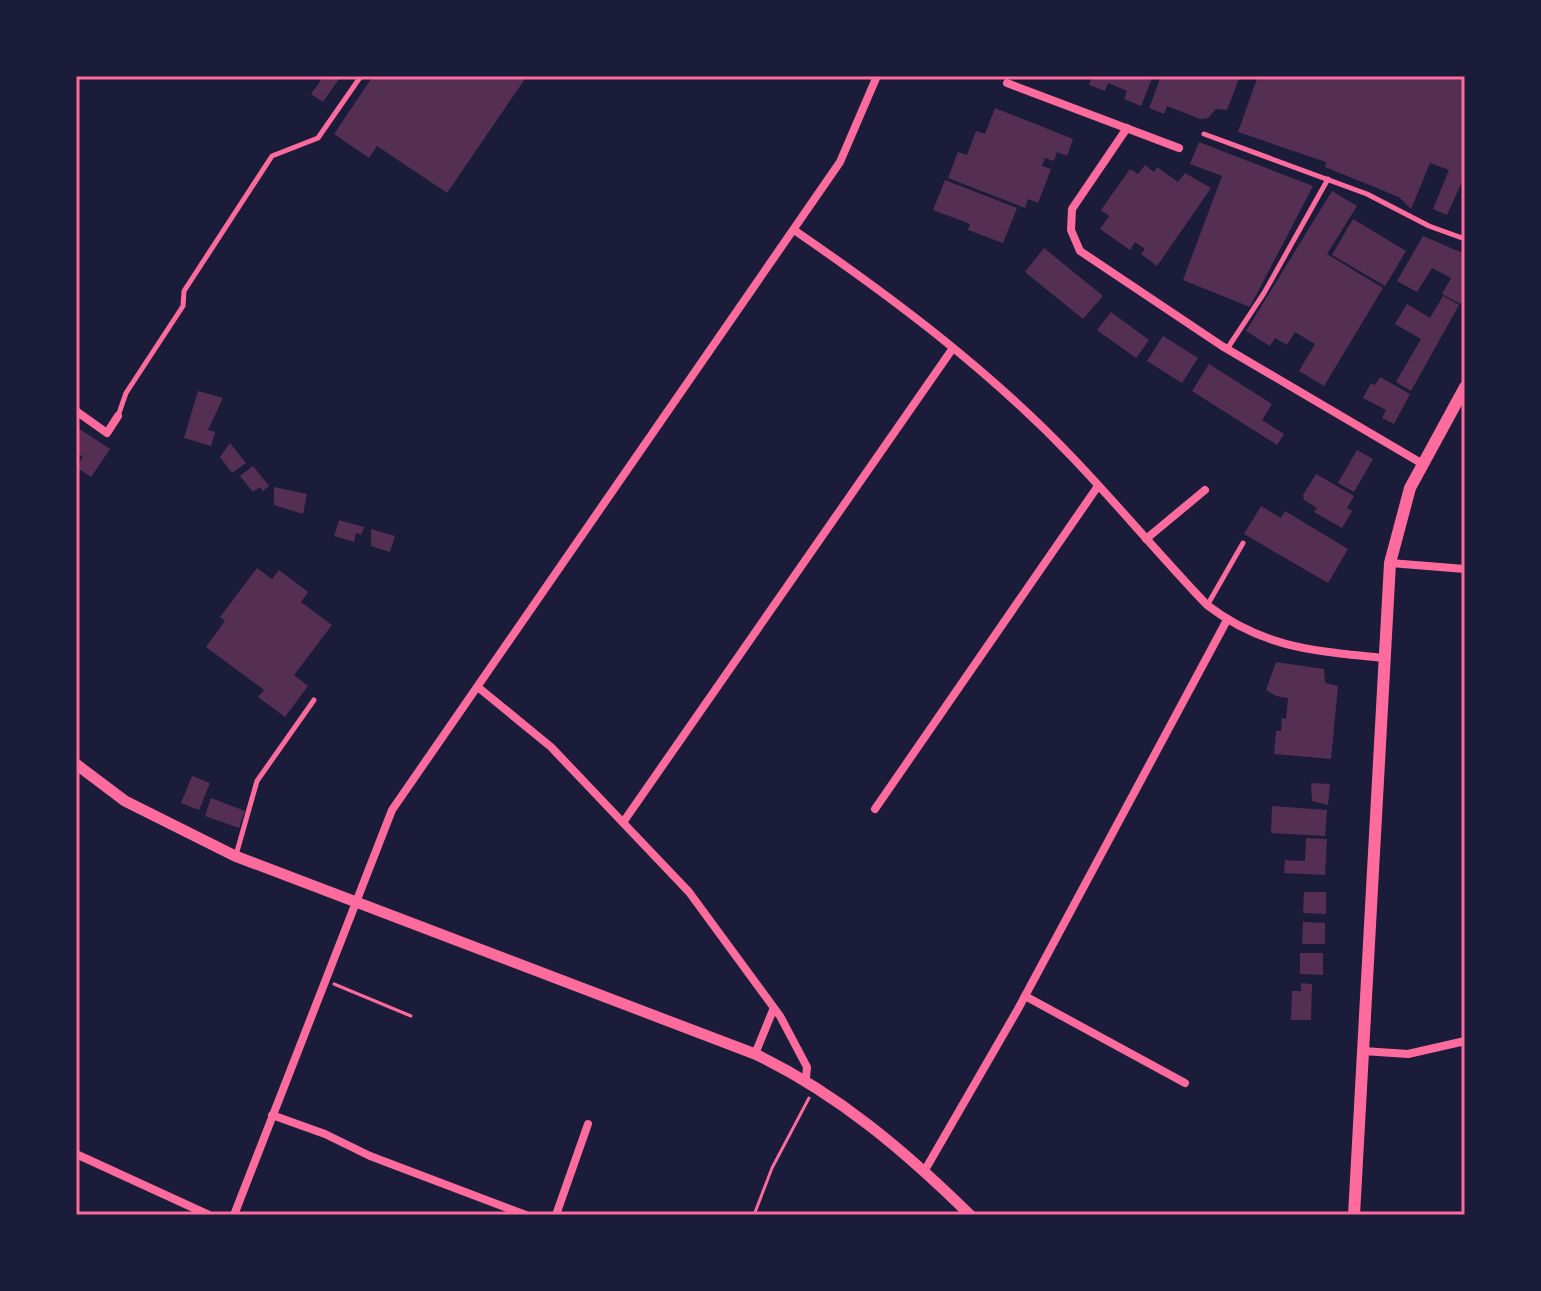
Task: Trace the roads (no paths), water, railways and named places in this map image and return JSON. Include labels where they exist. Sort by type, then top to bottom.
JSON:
[{"type":"main road","points":[[1354,1215],[1390,563],[1401,514],[1421,463],[1465,387]]},
{"type":"street","points":[[234,1215],[392,810],[840,162],[877,76]]},
{"type":"street","points":[[1007,83],[1179,148]]},
{"type":"street","points":[[1127,128],[1072,209],[1070,220],[1074,242],[1080,251],[1227,349],[1421,463]]},
{"type":"street","points":[[794,230],[901,306],[1019,405],[1207,605],[1227,620],[1271,642],[1383,658]]},
{"type":"street","points":[[624,821],[953,348]]},
{"type":"street","points":[[76,411],[107,433],[118,416]]},
{"type":"street","points":[[875,809],[1098,486]]},
{"type":"street","points":[[1146,539],[1205,490]]},
{"type":"street","points":[[1390,563],[1465,569]]},
{"type":"street","points":[[925,1170],[1025,996],[1227,620]]},
{"type":"street","points":[[479,688],[551,747],[689,892],[748,968],[773,1010],[780,1016],[807,1067],[811,1081]]},
{"type":"street","points":[[76,764],[125,801],[235,856],[755,1054],[811,1081],[925,1170],[970,1215]]},
{"type":"street","points":[[1025,996],[1185,1083]]},
{"type":"street","points":[[755,1054],[773,1010]]},
{"type":"street","points":[[1363,1051],[1408,1054],[1465,1041]]},
{"type":"street","points":[[272,1115],[526,1215]]},
{"type":"street","points":[[556,1215],[588,1124]]},
{"type":"street","points":[[76,1154],[209,1215]]},
{"type":"lane","points":[[118,416],[126,393],[183,306],[184,291],[272,156],[318,138],[361,76]]},
{"type":"lane","points":[[1204,134],[1328,179],[1429,226],[1465,239]]},
{"type":"lane","points":[[1227,349],[1264,293],[1328,179]]},
{"type":"lane","points":[[1207,605],[1243,543]]},
{"type":"lane","points":[[235,856],[257,781],[314,700]]}]
